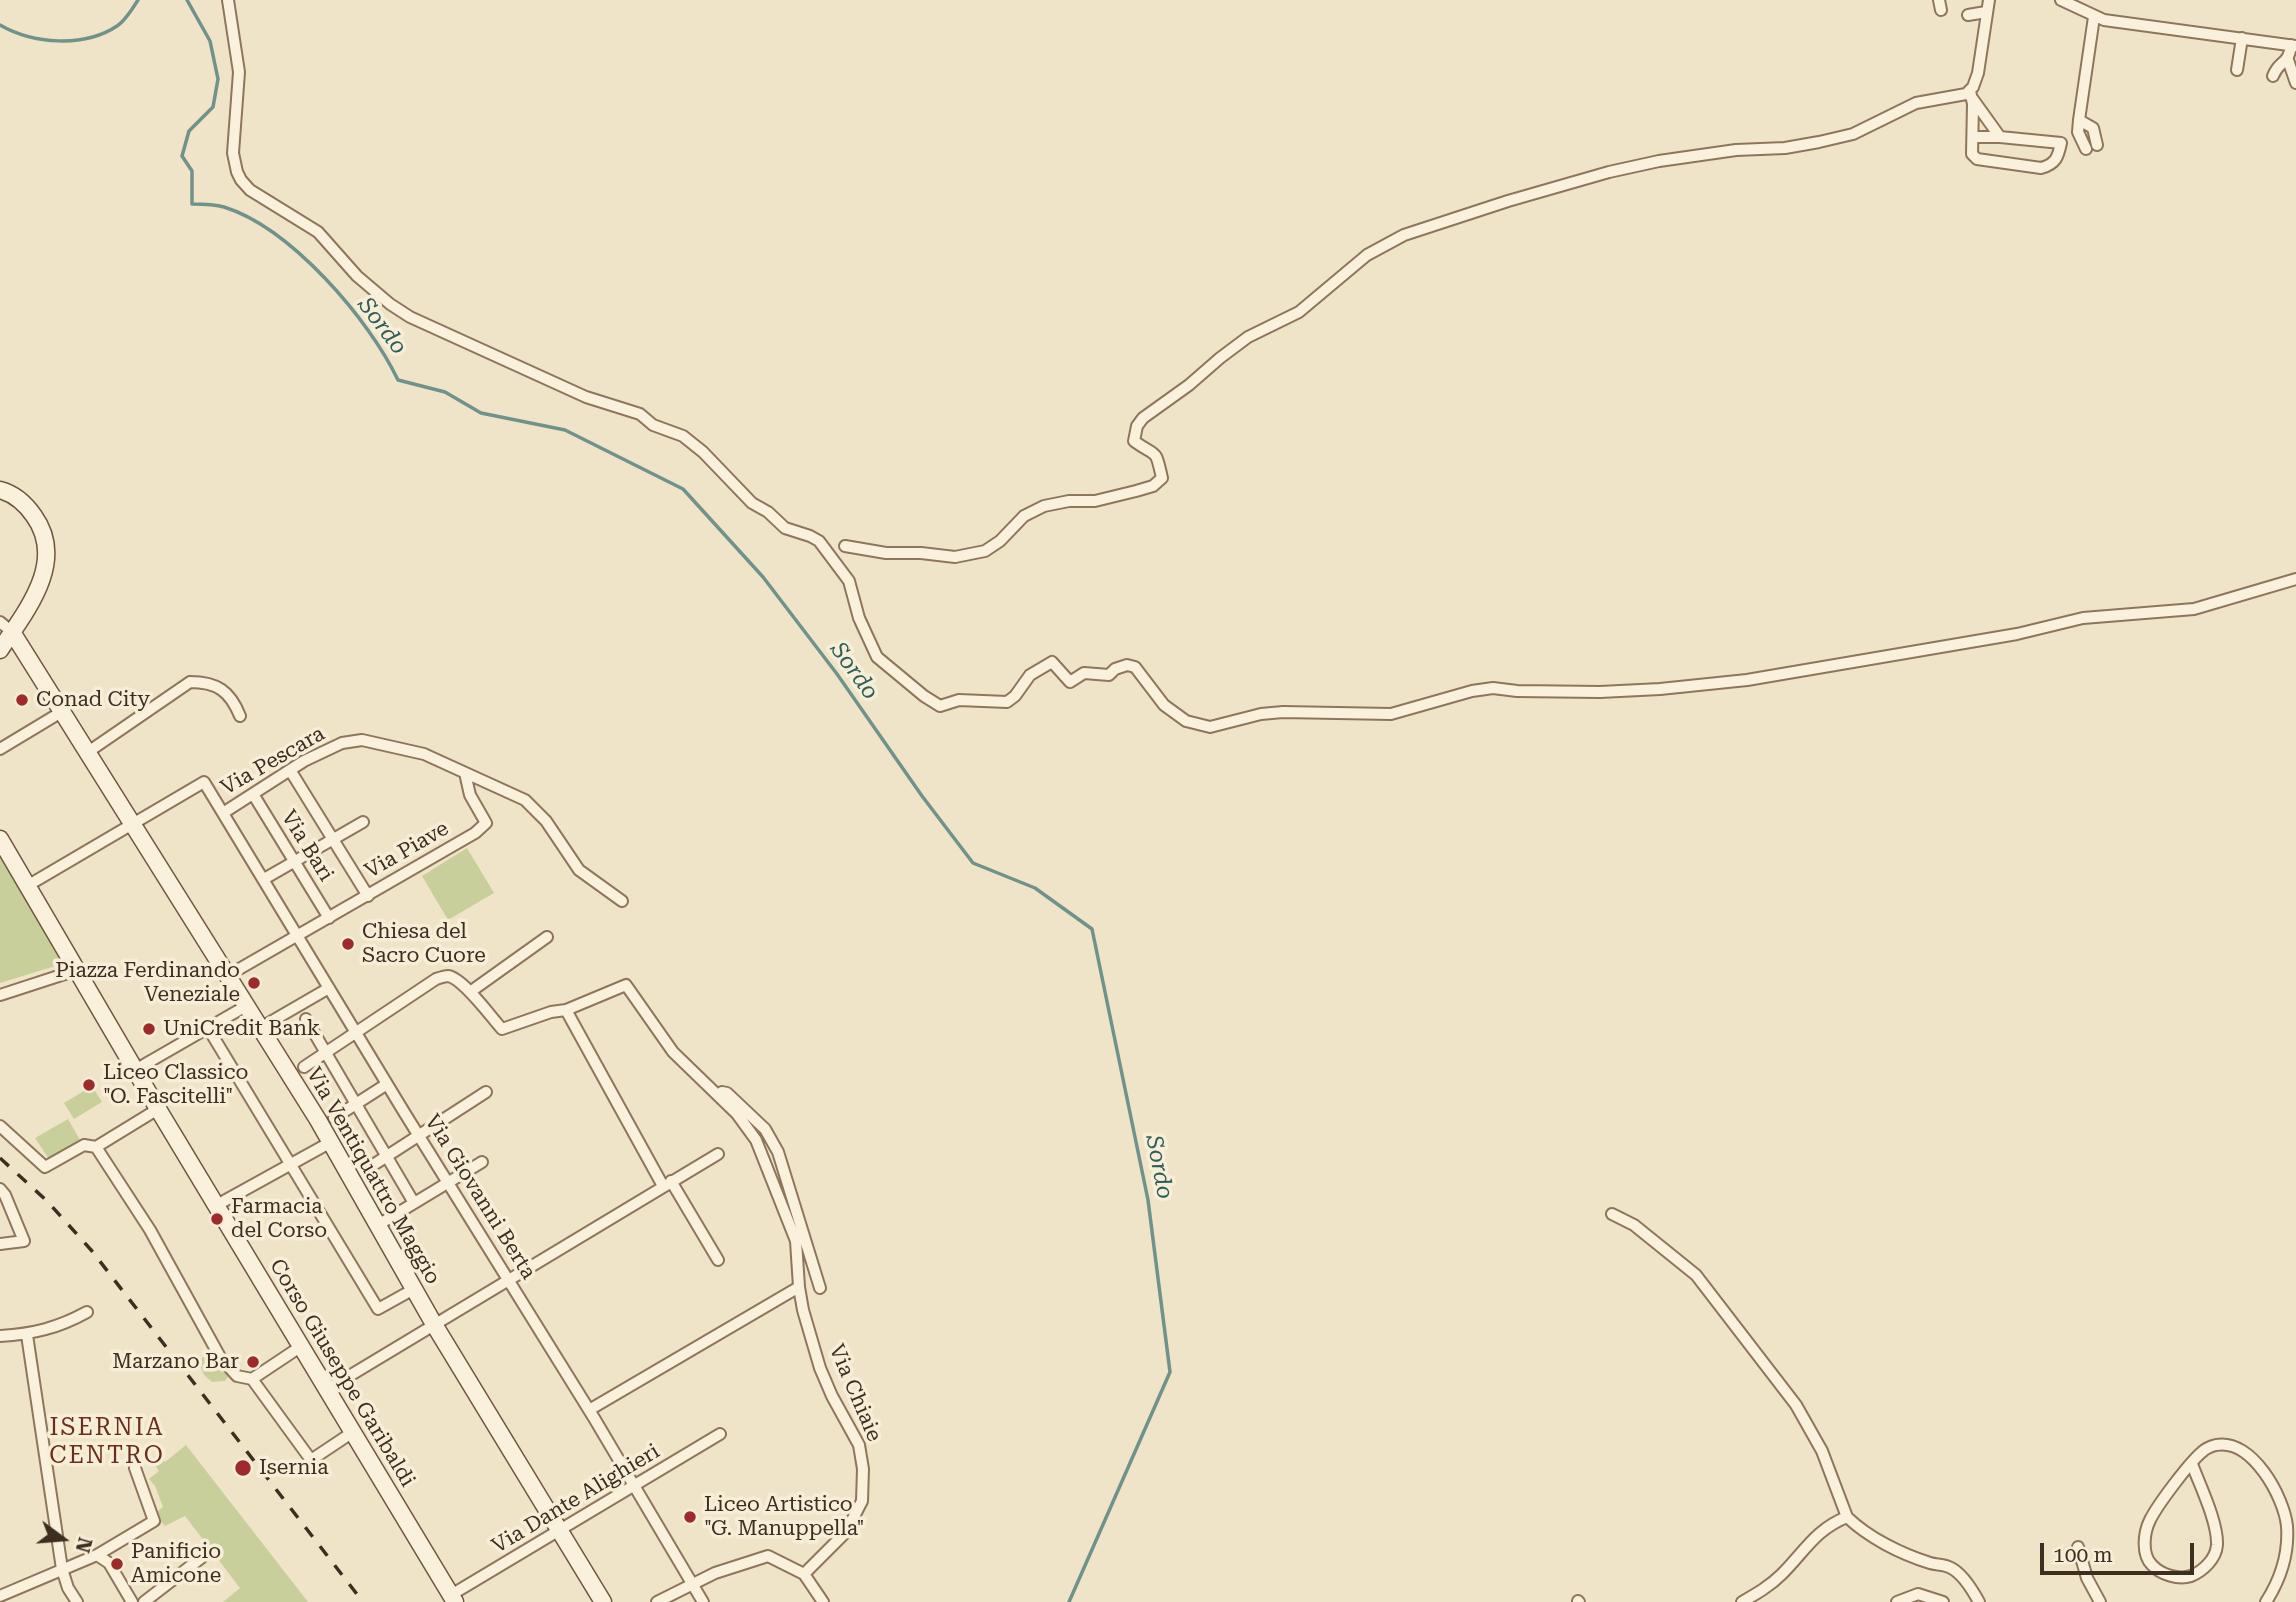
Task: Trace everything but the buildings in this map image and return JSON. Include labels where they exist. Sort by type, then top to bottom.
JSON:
[{"type":"main road","points":[[0,490],[12,493],[29,508],[42,528],[46,569],[40,588],[6,627],[0,650]]},
{"type":"main road","name":"Via Ventiquattro Maggio","points":[[6,627],[63,711],[331,1142],[435,1326],[603,1602]]},
{"type":"main road","name":"Corso Giuseppe Garibaldi","points":[[0,839],[158,1109],[453,1599]]},
{"type":"street","points":[[229,0],[239,72],[233,153],[237,172],[250,190],[318,232],[357,276],[410,317],[586,397],[640,414],[653,425],[683,436],[703,452],[752,503],[768,512],[785,528],[819,541],[849,582],[859,618],[877,657],[940,706],[959,700],[1007,702],[1015,696],[1030,675],[1052,662],[1070,682],[1084,673],[1109,675],[1115,669],[1127,665],[1135,667],[1164,705],[1186,721],[1210,727],[1261,714],[1283,712],[1391,713],[1493,688],[1517,691],[1600,692],[1660,689],[1747,680],[1870,660],[1937,646],[2017,634],[2083,618],[2194,609],[2296,579]]},
{"type":"street","points":[[1973,137],[2000,136],[2061,143],[2056,161],[2041,168],[1977,159],[1972,155],[1971,94],[1978,73],[1989,0]]},
{"type":"street","points":[[2061,0],[2094,17],[2118,22],[2293,46],[2288,60],[2273,76]]},
{"type":"street","points":[[1968,15],[1986,12]]},
{"type":"street","points":[[2080,120],[2093,128],[2092,147],[2078,132],[2094,17]]},
{"type":"street","points":[[2237,70],[2242,38]]},
{"type":"street","points":[[2288,60],[2296,87]]},
{"type":"street","points":[[1971,94],[2000,136]]},
{"type":"street","points":[[845,547],[897,554],[963,556],[993,547],[1024,516],[1044,506],[1069,501],[1096,501],[1153,486],[1162,478],[1158,457],[1153,451],[1133,441],[1137,426],[1143,418],[1177,395],[1248,337],[1299,312],[1367,255],[1404,235],[1608,172],[1659,161],[1736,150],[1785,148],[1853,134],[1916,103],[1971,94]]},
{"type":"street","points":[[88,752],[190,682],[208,682],[233,698],[240,716]]},
{"type":"street","points":[[0,749],[63,711]]},
{"type":"street","name":"Via Pescara","points":[[223,813],[290,770],[342,743],[362,740],[424,754],[525,800],[546,821],[579,870],[622,901]]},
{"type":"street","points":[[290,770],[368,896]]},
{"type":"street","name":"Via Piave","points":[[227,976],[475,833],[486,822],[470,795],[465,773]]},
{"type":"street","name":"Via Giovanni Berta","points":[[133,826],[204,782],[387,1084],[510,1280],[703,1602]]},
{"type":"street","name":"Via Bari","points":[[253,794],[329,918]]},
{"type":"street","points":[[264,879],[363,822]]},
{"type":"street","points":[[27,886],[133,826]]},
{"type":"street","points":[[470,992],[547,937]]},
{"type":"street","points":[[0,995],[77,970]]},
{"type":"street","points":[[304,1067],[436,979],[446,976],[455,979],[470,992],[502,1029],[566,1010],[626,985],[673,1052],[716,1091],[727,1093],[765,1129],[778,1152],[820,1288]]},
{"type":"street","points":[[260,1028],[329,988]]},
{"type":"street","points":[[135,1070],[246,1006]]},
{"type":"street","points":[[566,1010],[667,1184],[718,1260]]},
{"type":"street","points":[[306,1018],[414,1203]]},
{"type":"street","points":[[208,1028],[378,1309],[414,1289]]},
{"type":"street","points":[[334,1118],[387,1084]]},
{"type":"street","name":"Via Chiaie","points":[[716,1091],[737,1114],[755,1140],[775,1184],[796,1241],[799,1287],[828,1387],[859,1445],[863,1469],[862,1501],[845,1532],[804,1574]]},
{"type":"street","points":[[367,1169],[486,1092]]},
{"type":"street","points":[[0,1126],[45,1167],[84,1145],[96,1147],[158,1109]]},
{"type":"street","points":[[217,1205],[331,1142]]},
{"type":"street","points":[[96,1147],[150,1230],[220,1357],[237,1376],[253,1379],[311,1460],[347,1436],[354,1435]]},
{"type":"street","points":[[326,1390],[718,1154]]},
{"type":"street","points":[[378,1225],[482,1162]]},
{"type":"street","points":[[0,1189],[24,1241],[0,1244]]},
{"type":"street","points":[[1612,1214],[1634,1225],[1696,1275],[1796,1405],[1822,1451],[1847,1517],[1860,1529],[1900,1551],[1928,1563],[1951,1568],[1971,1588],[1979,1602]]},
{"type":"street","points":[[589,1410],[799,1287]]},
{"type":"street","points":[[0,1336],[27,1335],[65,1324],[87,1312]]},
{"type":"street","points":[[27,1335],[62,1569],[68,1588],[77,1602]]},
{"type":"street","points":[[253,1379],[300,1347]]},
{"type":"street","name":"Via Dante Alighieri","points":[[453,1599],[720,1434]]},
{"type":"street","points":[[2192,1464],[2214,1529],[2217,1547],[2210,1563],[2199,1572],[2183,1578],[2166,1574],[2150,1564],[2144,1546],[2150,1520],[2192,1464],[2203,1450],[2225,1444],[2237,1447],[2265,1472],[2287,1525],[2286,1556],[2268,1601]]},
{"type":"street","points":[[0,1596],[97,1555],[154,1521],[135,1468]]},
{"type":"street","points":[[1742,1602],[1768,1587],[1824,1528],[1847,1517]]},
{"type":"street","points":[[2078,1547],[2087,1578],[2100,1602]]},
{"type":"street","points":[[97,1555],[109,1563],[132,1602]]},
{"type":"street","points":[[657,1602],[715,1573],[768,1556],[804,1574],[823,1602]]},
{"type":"street","points":[[144,1602],[201,1558]]},
{"type":"street","points":[[1897,1602],[1918,1594],[1943,1602]]},
{"type":"green space","points":[[467,848],[494,893],[448,920],[422,876]]},
{"type":"green space","points":[[0,855],[65,963],[0,983]]},
{"type":"green space","points":[[92,1086],[102,1102],[74,1119],[64,1103]]},
{"type":"green space","points":[[68,1119],[80,1140],[49,1159],[35,1138]]},
{"type":"green space","points":[[206,1355],[217,1359],[225,1367],[230,1374],[225,1381],[212,1382],[204,1375],[198,1361]]},
{"type":"green space","points":[[186,1445],[308,1602],[223,1602],[240,1588],[185,1516],[165,1526],[154,1514],[163,1507],[155,1486],[149,1479],[159,1471],[151,1460],[158,1454],[165,1462]]},
{"type":"waterway","name":"Sordo","points":[[0,25],[43,39],[58,41],[89,38],[120,24],[138,0]]},
{"type":"waterway","name":"Sordo","points":[[187,0],[210,41],[218,79],[213,107],[189,131],[182,156],[192,171],[192,204],[220,206],[250,218],[301,255],[348,304],[368,330],[398,380],[445,392],[481,413],[565,430],[683,489],[763,577],[837,674],[922,796],[973,863],[1035,888],[1092,929],[1148,1200],[1170,1372],[1069,1602]]},
{"type":"railway","points":[[0,1158],[47,1201],[92,1251],[363,1602]]},
{"type":"place","name":"Conad City","points":[[22,700]]},
{"type":"place","name":"Chiesa del Sacro Cuore","points":[[348,944]]},
{"type":"place","name":"Piazza Ferdinando Veneziale","points":[[254,983]]},
{"type":"place","name":"UniCredit Bank","points":[[149,1029]]},
{"type":"place","name":"Liceo Classico \"O. Fascitelli\"","points":[[89,1085]]},
{"type":"place","name":"Farmacia del Corso","points":[[217,1219]]},
{"type":"place","name":"Marzano Bar","points":[[253,1362]]},
{"type":"place","name":"Isernia","points":[[243,1468]]},
{"type":"place","name":"Liceo Artistico \"G. Manuppella\"","points":[[690,1517]]},
{"type":"place","name":"Panificio Amicone","points":[[117,1564]]},
{"type":"district","name":"ISERNIA CENTRO","points":[[107,1442]]}]
